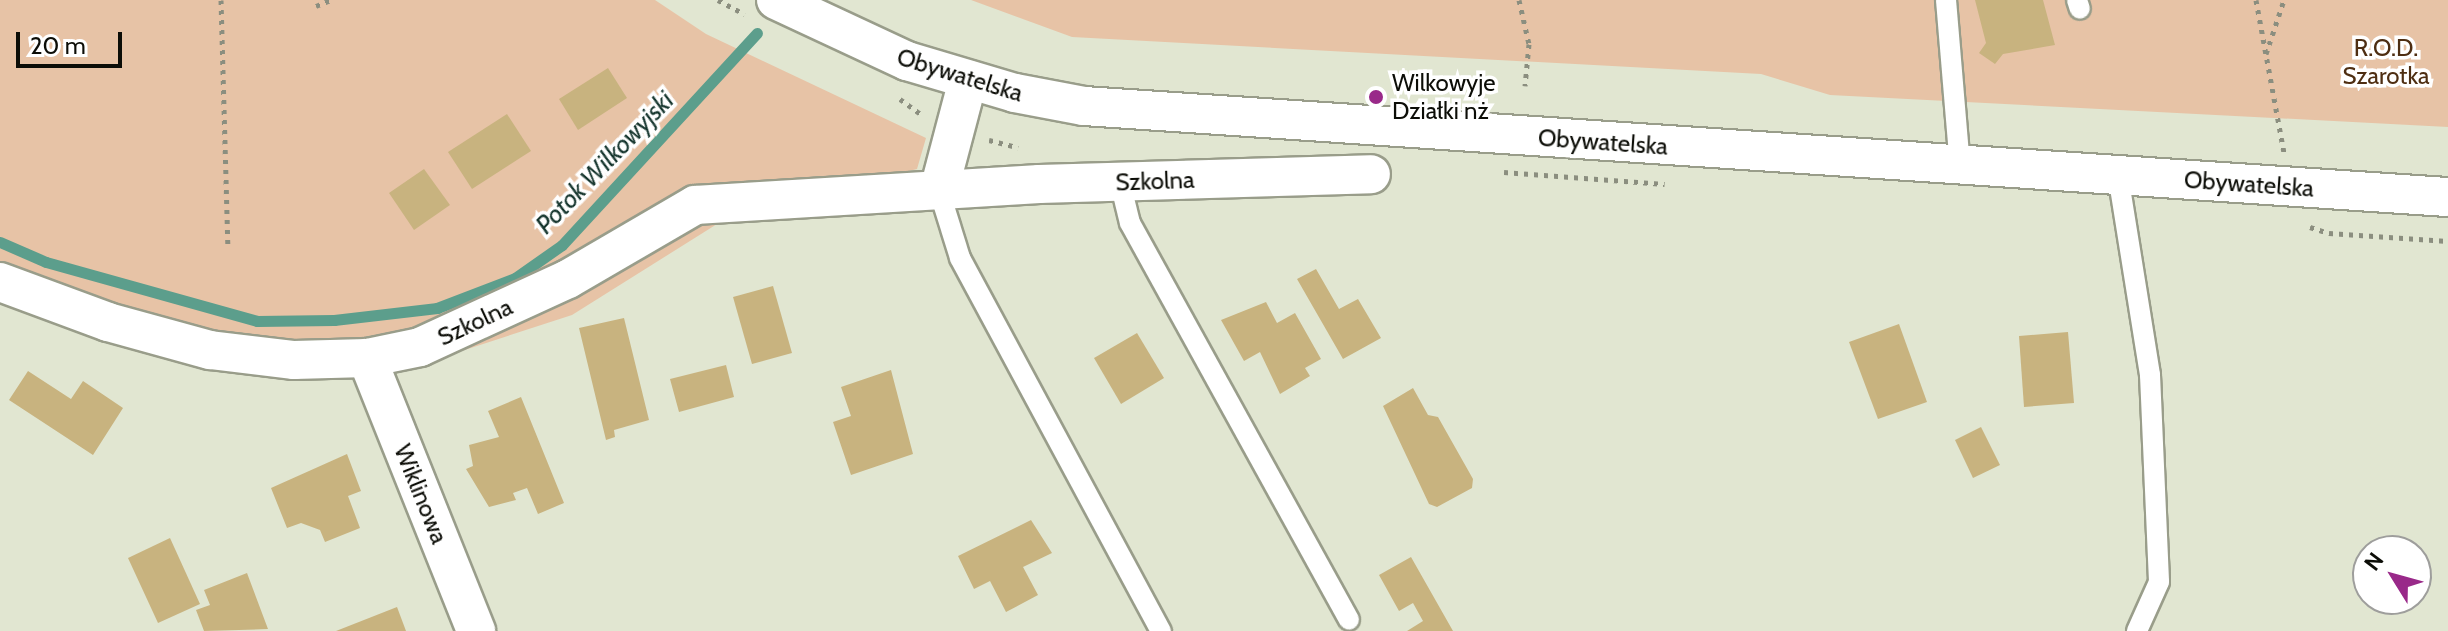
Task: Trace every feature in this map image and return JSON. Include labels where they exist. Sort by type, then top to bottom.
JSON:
[{"type":"street","name":"Obywatelska","points":[[776,0],[853,39],[968,80],[1084,106],[1211,117],[2448,197]]},
{"type":"street","points":[[939,190],[968,80]]},
{"type":"street","name":"Szkolna","points":[[0,282],[108,322],[210,350],[294,360],[367,358],[420,347],[568,279],[695,205],[939,190],[1371,174]]},
{"type":"street","name":"Wiklinowa","points":[[367,358],[476,631]]},
{"type":"lane","points":[[1946,0],[1960,165]]},
{"type":"lane","points":[[2118,175],[2150,375],[2159,566],[2150,611],[2137,631]]},
{"type":"lane","points":[[1120,182],[1130,223],[1349,619]]},
{"type":"lane","points":[[939,190],[960,258],[1161,631]]},
{"type":"path","points":[[221,0],[228,249]]},
{"type":"path","points":[[316,6],[331,0]]},
{"type":"path","points":[[1519,0],[1529,44],[1525,86]]},
{"type":"path","points":[[2256,0],[2284,153]]},
{"type":"path","points":[[2266,55],[2284,0]]},
{"type":"green space","points":[[0,0],[655,0],[706,34],[926,138],[917,169],[733,214],[572,315],[397,372],[348,374],[0,296]]},
{"type":"green space","name":"R.O.D. Szarotka","points":[[971,0],[2448,0],[2448,127],[1830,95],[1761,74],[1072,37]]},
{"type":"building","points":[[1975,0],[2043,0],[2055,45],[2003,54],[1995,64],[1979,53],[1986,43]]},
{"type":"building","points":[[608,68],[627,98],[578,130],[559,99]]},
{"type":"building","points":[[507,114],[531,151],[472,189],[448,152]]},
{"type":"building","points":[[424,169],[450,205],[414,230],[389,193]]},
{"type":"building","points":[[1316,269],[1339,309],[1358,299],[1381,338],[1343,359],[1297,279]]},
{"type":"building","points":[[773,286],[792,353],[752,364],[733,297]]},
{"type":"building","points":[[1266,302],[1277,323],[1295,313],[1321,359],[1305,368],[1310,376],[1280,394],[1260,352],[1244,361],[1221,320]]},
{"type":"building","points":[[624,318],[649,420],[614,430],[615,437],[606,440],[579,328]]},
{"type":"building","points":[[1899,324],[1927,402],[1878,419],[1849,342]]},
{"type":"building","points":[[2068,332],[2074,403],[2024,407],[2019,336]]},
{"type":"building","points":[[1137,333],[1164,378],[1121,404],[1094,358]]},
{"type":"building","points":[[726,365],[734,397],[679,412],[670,379]]},
{"type":"building","points":[[891,370],[913,454],[851,475],[833,422],[851,416],[841,387]]},
{"type":"building","points":[[28,371],[71,399],[83,381],[123,408],[93,455],[9,400]]},
{"type":"building","points":[[1413,388],[1428,415],[1438,417],[1473,479],[1472,488],[1437,507],[1429,504],[1383,406]]},
{"type":"building","points":[[521,397],[564,503],[538,514],[527,488],[513,493],[516,500],[489,507],[466,469],[473,466],[469,445],[499,437],[488,411]]},
{"type":"building","points":[[1981,427],[2000,465],[1973,478],[1955,440]]},
{"type":"building","points":[[347,454],[361,491],[348,496],[360,528],[325,542],[320,530],[301,523],[287,528],[271,488]]},
{"type":"building","points":[[1031,520],[1052,553],[1023,567],[1038,595],[1006,612],[990,581],[974,589],[958,556]]},
{"type":"building","points":[[170,538],[200,604],[158,623],[128,558]]},
{"type":"building","points":[[1411,557],[1453,631],[1407,631],[1423,621],[1413,603],[1399,611],[1379,575]]},
{"type":"building","points":[[247,573],[268,629],[204,631],[196,610],[210,605],[204,590]]},
{"type":"building","points":[[397,607],[406,631],[336,631]]},
{"type":"waterway","name":"Potok Wilkowyjski","points":[[0,242],[46,262],[257,321],[334,320],[437,308],[515,278],[562,245],[757,33]]},
{"type":"place","name":"Wilkowyje Działki nż","points":[[1376,97]]}]
